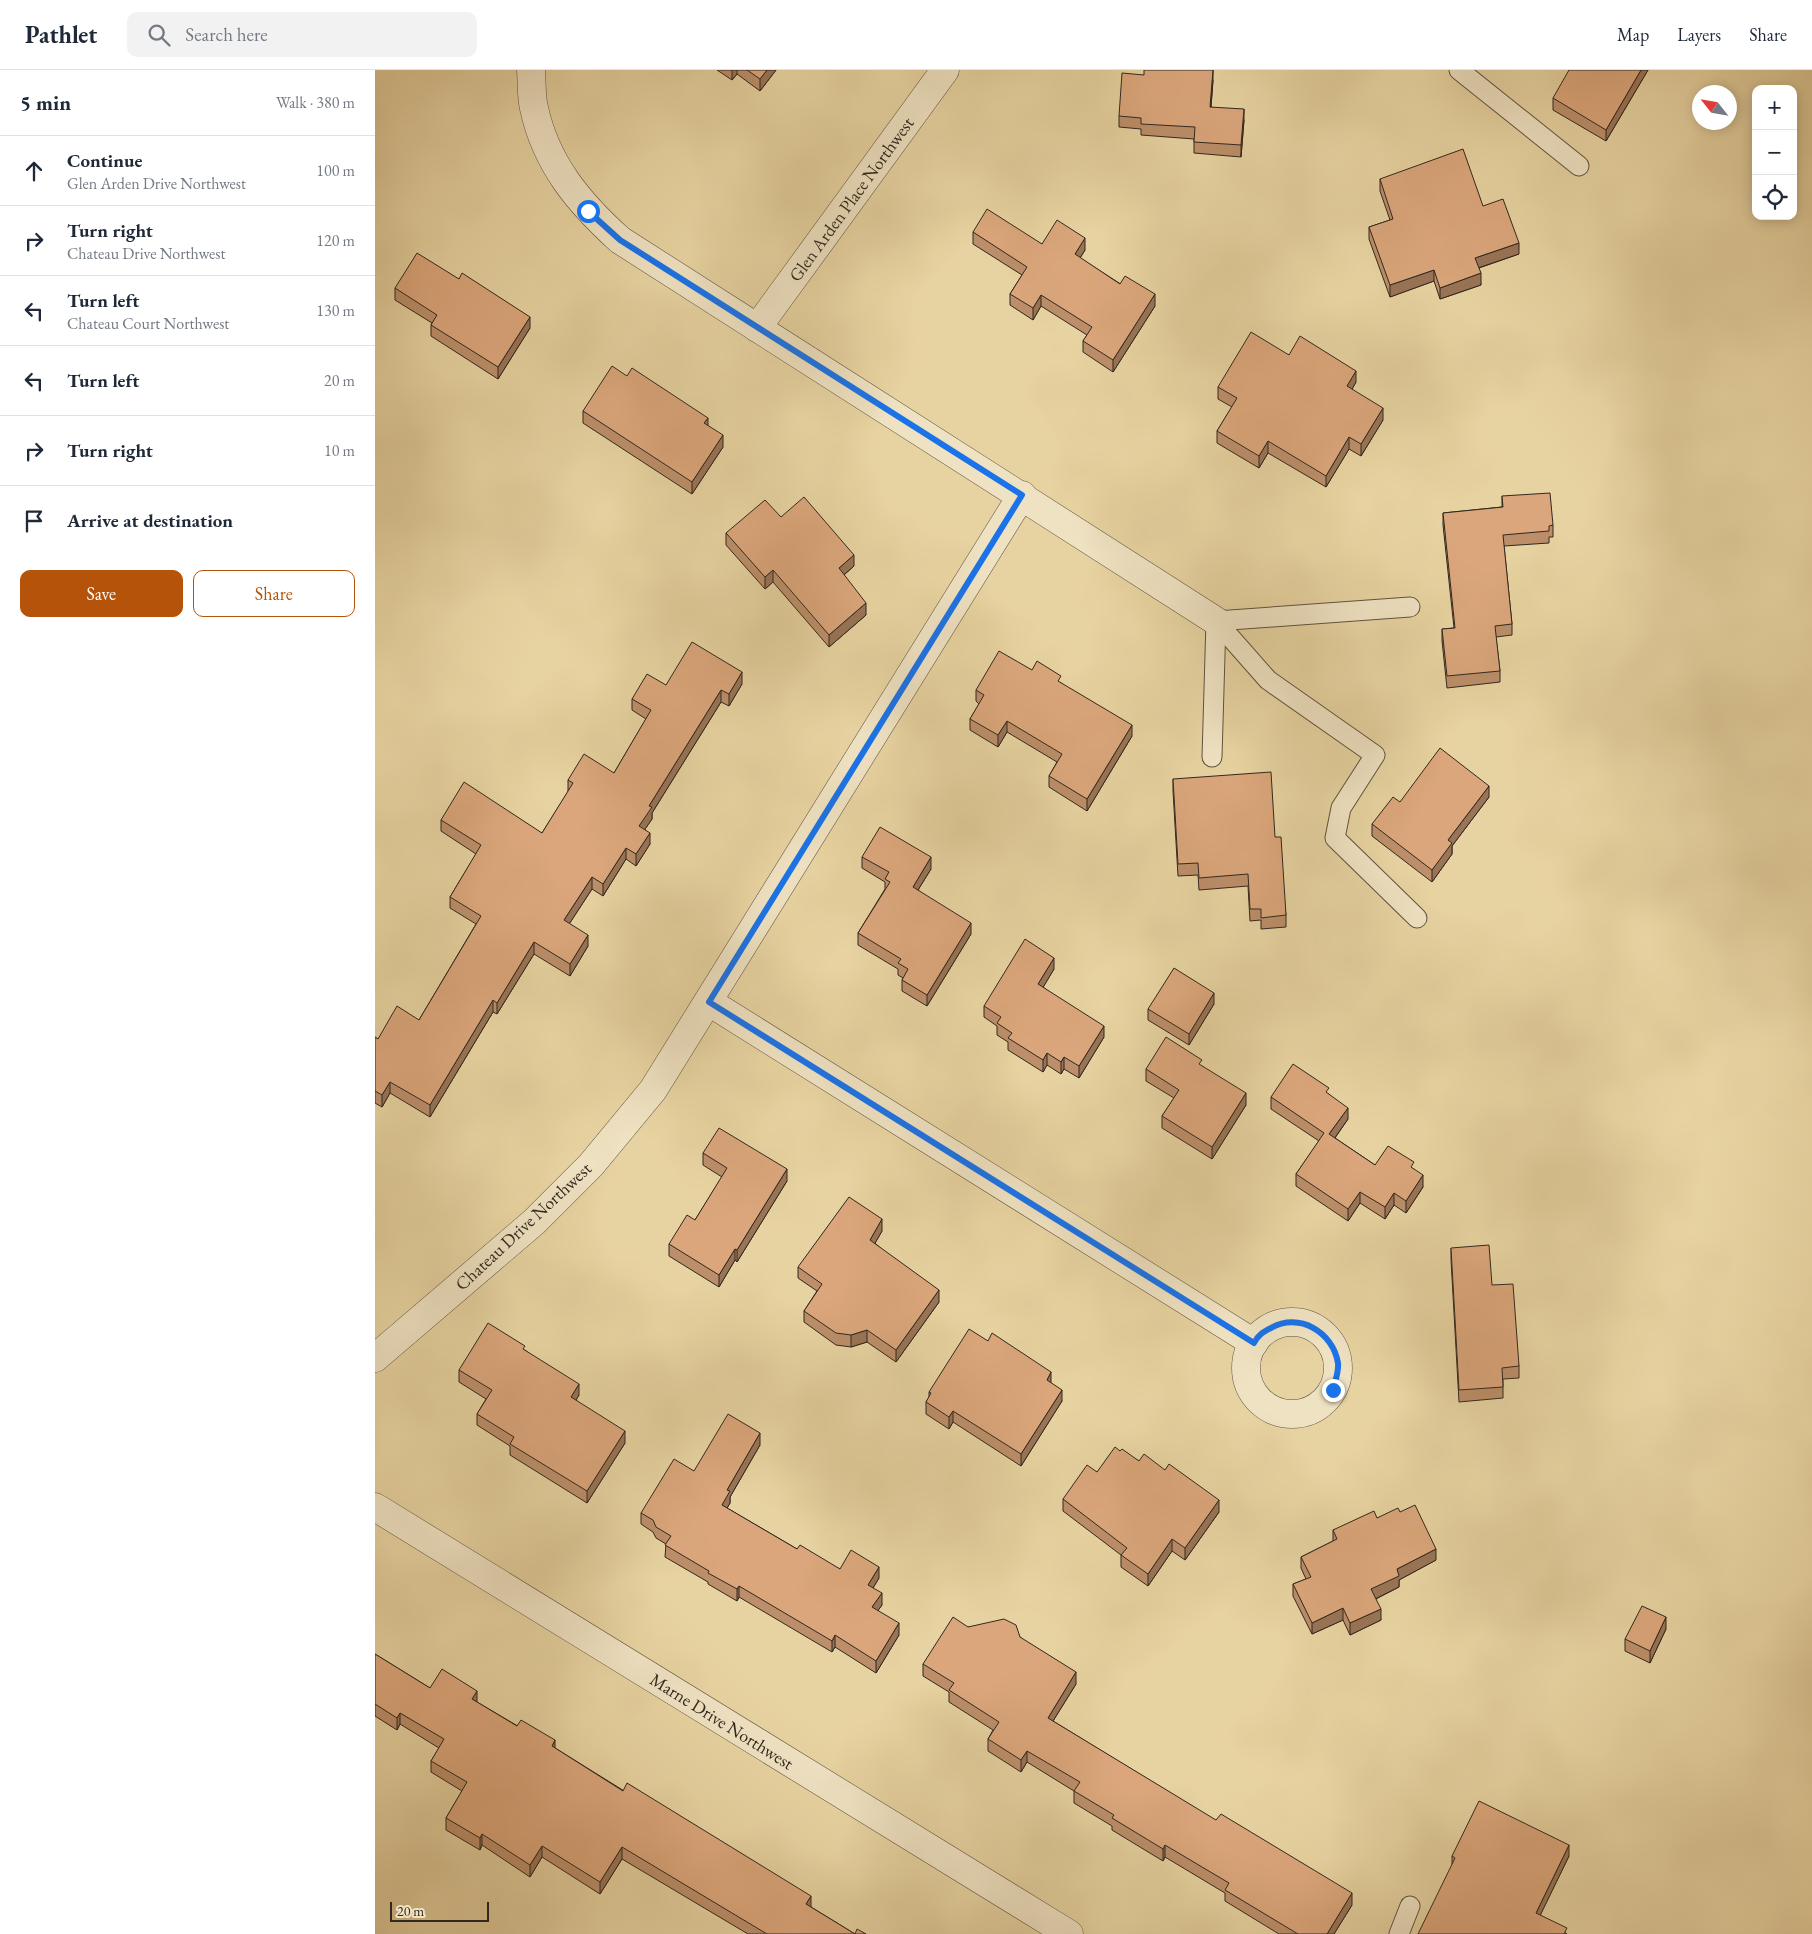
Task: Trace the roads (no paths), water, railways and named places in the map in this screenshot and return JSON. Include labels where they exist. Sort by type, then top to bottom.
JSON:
[{"type":"street","points":[[531,70],[533,108],[545,145],[566,183],[588,211],[620,240],[1022,495],[1216,621]]},
{"type":"street","name":"Glen Arden Place Northwest","points":[[757,328],[945,70]]},
{"type":"street","name":"Chateau Drive Northwest","points":[[375,1358],[534,1222],[591,1165],[653,1090],[1022,495]]},
{"type":"street","points":[[709,1002],[1254,1343]]},
{"type":"street","name":"Marne Drive Northwest","points":[[375,1507],[1069,1934]]},
{"type":"lane","points":[[1459,70],[1579,166]]},
{"type":"lane","points":[[1216,621],[1410,607]]},
{"type":"lane","points":[[1212,757],[1216,621]]},
{"type":"lane","points":[[1216,621],[1268,680],[1375,755],[1341,808],[1335,838],[1417,918]]},
{"type":"lane","points":[[1399,1934],[1409,1906]]}]
